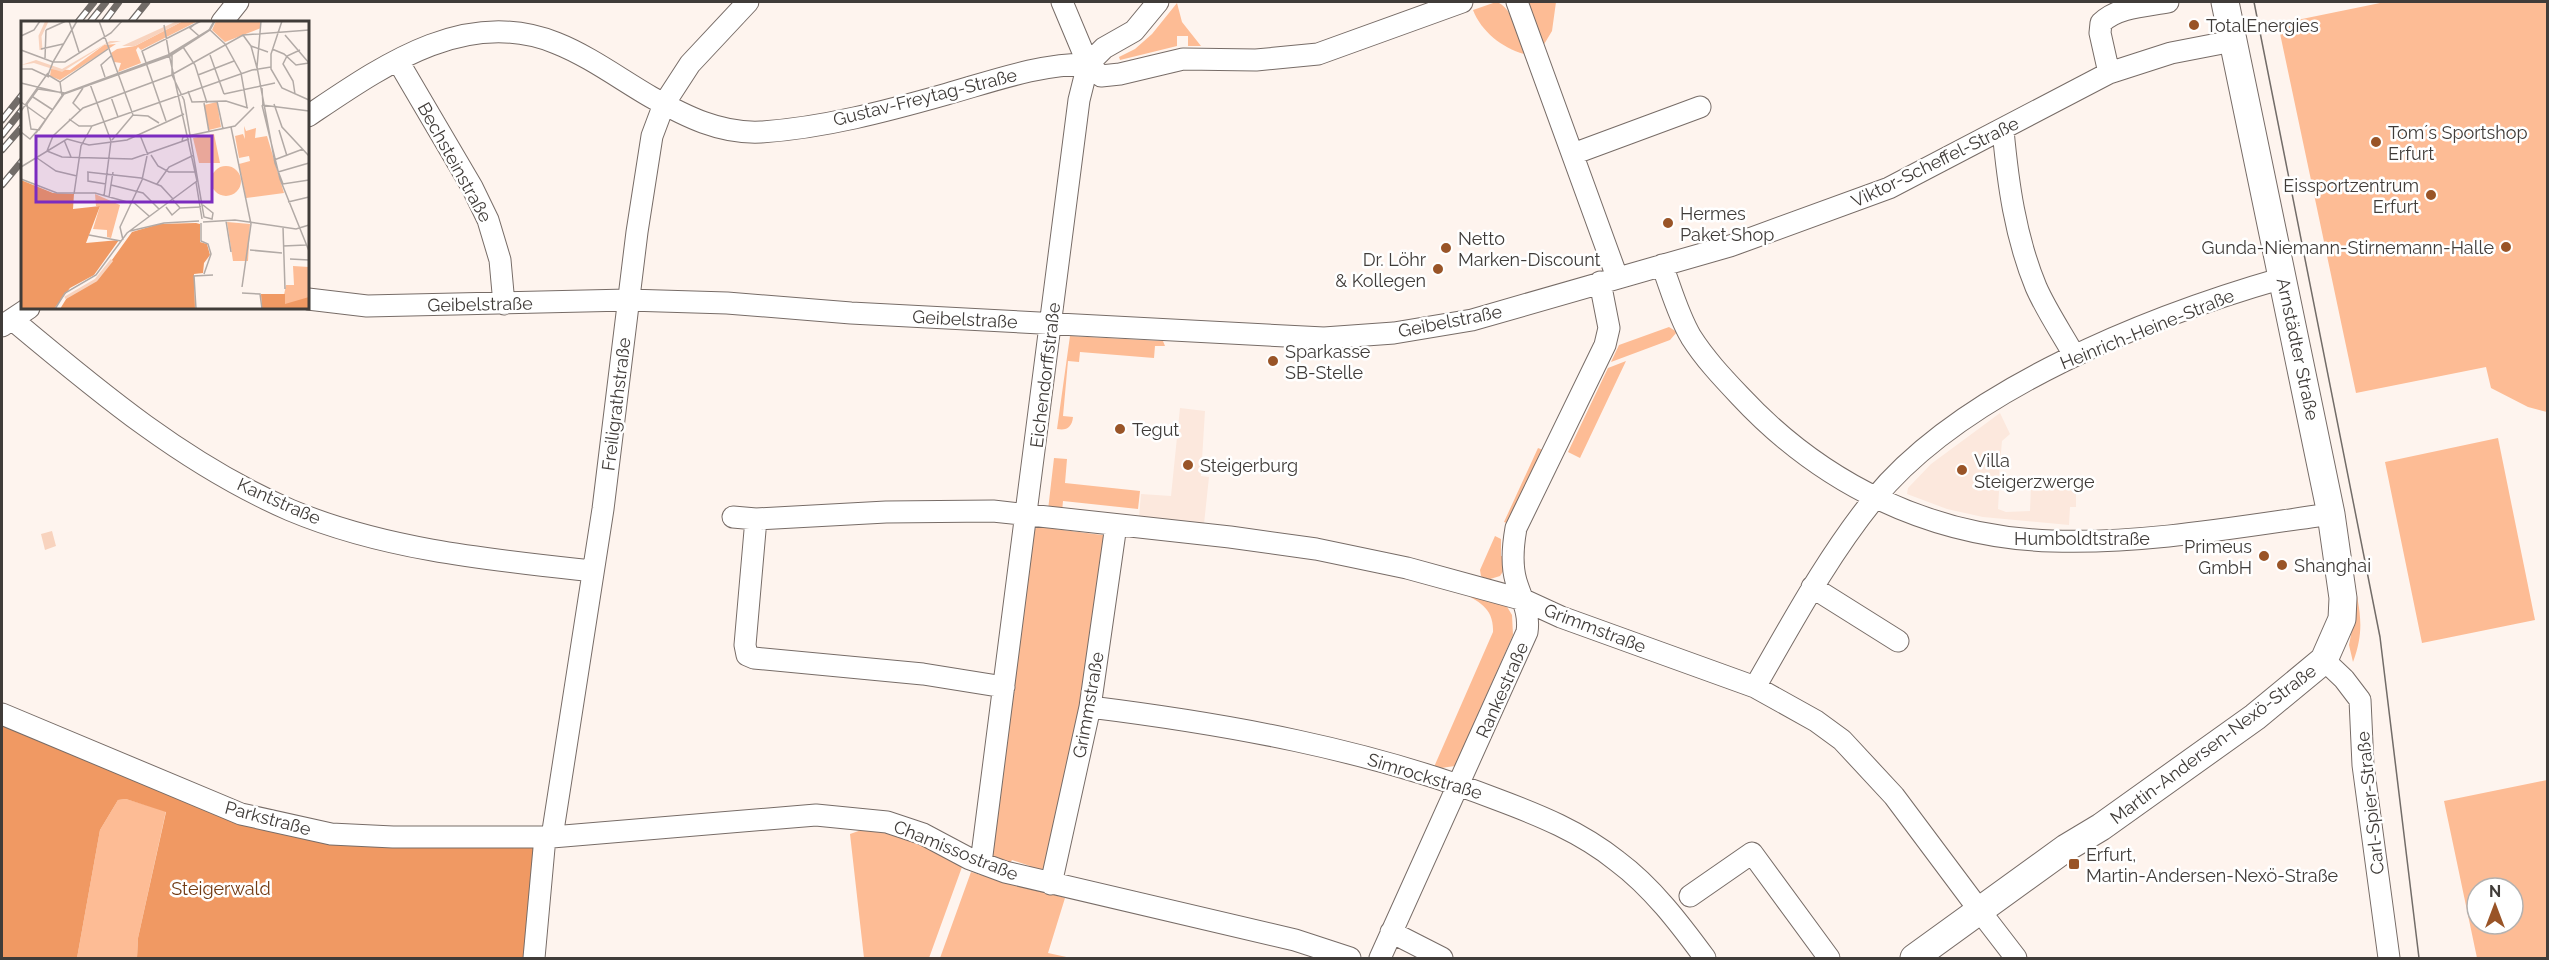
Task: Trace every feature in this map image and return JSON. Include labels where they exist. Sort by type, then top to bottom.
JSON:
[{"type":"main road","name":"Arnstädter Straße","points":[[2225,2],[2331,514],[2343,598],[2342,619],[2324,660]]},
{"type":"main road","name":"Martin-Andersen-Nexö-Straße","points":[[1914,958],[2070,858],[2101,827],[2255,717],[2324,660]]},
{"type":"main road","name":"Martin-Andersen-Nexö-Straße","points":[[1933,958],[1983,915]]},
{"type":"street","points":[[223,21],[238,2]]},
{"type":"street","name":"Freiligrathstraße","points":[[534,958],[548,837],[604,502],[645,168],[652,136],[664,104],[690,64],[748,2]]},
{"type":"street","points":[[1062,2],[1088,64],[1104,48],[1134,32],[1158,2]]},
{"type":"street","name":"Gustav-Freytag-Straße","points":[[309,115],[398,61],[439,40],[506,31],[531,35],[558,44],[687,118],[722,128],[759,132],[900,107],[1060,64],[1088,64],[1101,76],[1120,74],[1183,59],[1256,60],[1310,55],[1349,44],[1462,2]]},
{"type":"street","name":"Rankestraße","points":[[1380,958],[1460,785],[1527,632],[1524,600],[1513,568],[1516,528],[1605,345],[1609,328],[1608,280],[1573,154],[1517,2]]},
{"type":"street","points":[[2109,73],[2100,33],[2101,23],[2115,14],[2168,2]]},
{"type":"street","name":"Viktor-Scheffel-Straße","points":[[1608,280],[1730,246],[1838,209],[1889,188],[2109,73],[2172,53],[2234,41]]},
{"type":"street","name":"Bechsteinstraße","points":[[398,61],[472,186],[488,220],[500,260],[504,304]]},
{"type":"street","name":"Eichendorffstraße","points":[[981,863],[1079,100],[1088,64]]},
{"type":"street","points":[[1573,154],[1700,107]]},
{"type":"street","points":[[2003,130],[2008,182],[2024,251],[2036,286],[2074,355]]},
{"type":"street","name":"Humboldtstraße","points":[[1662,265],[1686,327],[1707,360],[1772,430],[1811,459],[1874,499],[1957,528],[2007,538],[2052,541],[2164,537],[2331,514]]},
{"type":"street","name":"Heinrich-Heine-Straße","points":[[1755,687],[1812,587],[1874,499],[1927,447],[2014,388],[2074,355],[2185,310],[2283,278]]},
{"type":"street","name":"Geibelstraße","points":[[309,299],[367,306],[628,300],[727,303],[1050,324],[1324,338],[1394,333],[1472,320],[1608,280]]},
{"type":"street","name":"Kantstraße","points":[[15,318],[87,382],[183,452],[247,490],[292,511],[377,538],[427,549],[509,562],[593,571]]},
{"type":"street","name":"Grimmstraße","points":[[733,517],[756,519],[886,512],[993,511],[1316,549],[1407,568],[1524,600],[1561,617],[1755,687],[1816,721],[1862,760],[1894,796],[2016,958]]},
{"type":"street","points":[[756,519],[745,645],[747,655],[754,658],[923,674],[1004,687]]},
{"type":"street","name":"Grimmstraße","points":[[1051,884],[1090,707],[1116,525]]},
{"type":"street","points":[[1812,587],[1898,641]]},
{"type":"street","name":"Carl-Spier-Straße","points":[[2324,660],[2344,679],[2360,700],[2363,765],[2389,958]]},
{"type":"street","name":"Simrockstraße","points":[[1090,707],[1251,731],[1378,760],[1460,785],[1544,817],[1575,833],[1619,862],[1672,914],[1705,958]]},
{"type":"street","name":"Parkstraße","points":[[2,714],[241,814],[300,829],[384,837],[548,837]]},
{"type":"street","name":"Chamissostraße","points":[[548,837],[816,815],[854,817],[886,822],[923,834],[981,863],[1005,872],[1295,940],[1350,958]]},
{"type":"street","points":[[1690,896],[1752,853],[1829,958]]},
{"type":"street","points":[[1391,932],[1442,958]]},
{"type":"shaded area","points":[[1496,2],[1502,5],[1511,16],[1524,54],[1508,48],[1493,38],[1481,25],[1473,10]]},
{"type":"shaded area","points":[[1528,2],[1556,2],[1552,31],[1543,46]]},
{"type":"shaded area","name":"Eissportzentrum Erfurt","points":[[2385,2],[2547,2],[2547,412],[2528,407],[2491,388],[2486,367],[2356,393],[2278,24]]},
{"type":"shaded area","points":[[1177,3],[1182,22],[1201,46],[1188,46],[1188,36],[1177,36],[1177,46],[1120,60],[1119,57],[1135,49],[1152,34]]},
{"type":"shaded area","points":[[1669,327],[1677,332],[1670,340],[1611,362],[1619,345]]},
{"type":"shaded area","points":[[1070,336],[1163,341],[1165,346],[1155,346],[1154,358],[1080,352],[1079,362],[1068,361],[1063,416],[1073,417],[1068,428],[1057,429]]},
{"type":"shaded area","points":[[1626,361],[1580,458],[1568,452],[1608,368]]},
{"type":"shaded area","name":"Steigerburg","points":[[1180,408],[1205,411],[1201,476],[1209,477],[1204,524],[1139,517],[1141,494],[1171,496]]},
{"type":"shaded area","name":"Villa Steigerzwerge","points":[[2000,413],[2010,434],[2002,441],[1999,476],[1991,480],[1992,488],[1999,491],[1998,509],[2006,512],[2030,511],[2031,485],[2043,486],[2043,482],[2071,484],[2071,491],[2076,491],[2076,507],[2070,507],[2069,525],[1983,517],[1947,509],[1907,494],[1908,488],[1931,464]]},
{"type":"shaded area","points":[[2498,438],[2535,620],[2422,643],[2385,462]]},
{"type":"shaded area","points":[[1538,448],[1543,450],[1509,524],[1504,522]]},
{"type":"shaded area","points":[[1054,458],[1067,459],[1065,483],[1140,491],[1138,509],[1063,501],[1062,512],[1048,510]]},
{"type":"shaded area","points":[[1040,527],[1110,536],[1085,705],[1045,870],[1031,869],[1030,866],[1012,860],[1010,863],[990,855],[1031,530]]},
{"type":"shaded area","points":[[52,531],[56,546],[45,550],[41,534]]},
{"type":"shaded area","points":[[1495,536],[1501,539],[1504,570],[1500,576],[1487,580],[1481,576],[1480,570]]},
{"type":"shaded area","points":[[2353,574],[2359,608],[2360,628],[2353,662],[2349,645],[2357,603]]},
{"type":"shaded area","points":[[1460,591],[1506,605],[1512,615],[1513,635],[1455,766],[1441,768],[1439,771],[1434,767],[1493,632],[1493,624],[1488,611],[1479,602]]},
{"type":"shaded area","points":[[2547,780],[2547,958],[2477,958],[2472,936],[2525,936],[2525,876],[2465,876],[2465,901],[2444,801]]},
{"type":"shaded area","points":[[126,799],[166,811],[138,938],[137,958],[77,958],[100,830],[118,800]]},
{"type":"shaded area","points":[[870,827],[913,840],[962,867],[929,958],[864,958],[850,834]]},
{"type":"shaded area","points":[[971,872],[1065,898],[1048,953],[1071,958],[940,958]]},
{"type":"green space","name":"Steigerwald","points":[[2,724],[247,822],[540,843],[530,958],[137,958],[138,938],[166,812],[126,799],[118,800],[100,830],[77,958],[2,958]]},
{"type":"tram line","points":[[2254,2],[2380,637],[2419,958]]},
{"type":"railway","points":[[79,21],[94,2]]},
{"type":"railway","points":[[91,21],[106,2]]},
{"type":"railway","points":[[105,21],[119,2]]},
{"type":"railway","points":[[132,21],[147,2]]},
{"type":"railway","points":[[2,120],[21,96]]},
{"type":"railway","points":[[2,135],[21,111]]},
{"type":"railway","points":[[2,150],[21,128]]},
{"type":"railway","points":[[2,185],[21,162]]},
{"type":"place","name":"TotalEnergies","points":[[2194,25]]},
{"type":"place","name":"Tom´s Sportshop Erfurt","points":[[2376,142]]},
{"type":"place","name":"Eissportzentrum Erfurt","points":[[2431,195]]},
{"type":"place","name":"Hermes Paket Shop","points":[[1668,223]]},
{"type":"place","name":"Gunda-Niemann-Stirnemann-Halle","points":[[2506,247]]},
{"type":"place","name":"Netto Marken-Discount","points":[[1446,248]]},
{"type":"place","name":"Dr. Löhr & Kollegen","points":[[1438,269]]},
{"type":"place","name":"Sparkasse SB-Stelle","points":[[1273,361]]},
{"type":"place","name":"Tegut","points":[[1120,429]]},
{"type":"place","name":"Steigerburg","points":[[1188,465]]},
{"type":"place","name":"Villa Steigerzwerge","points":[[1962,470]]},
{"type":"place","name":"Primeus GmbH","points":[[2264,556]]},
{"type":"place","name":"Shanghai","points":[[2282,565]]},
{"type":"place","name":"Erfurt, Martin-Andersen-Nexö-Straße","points":[[2074,864]]}]
